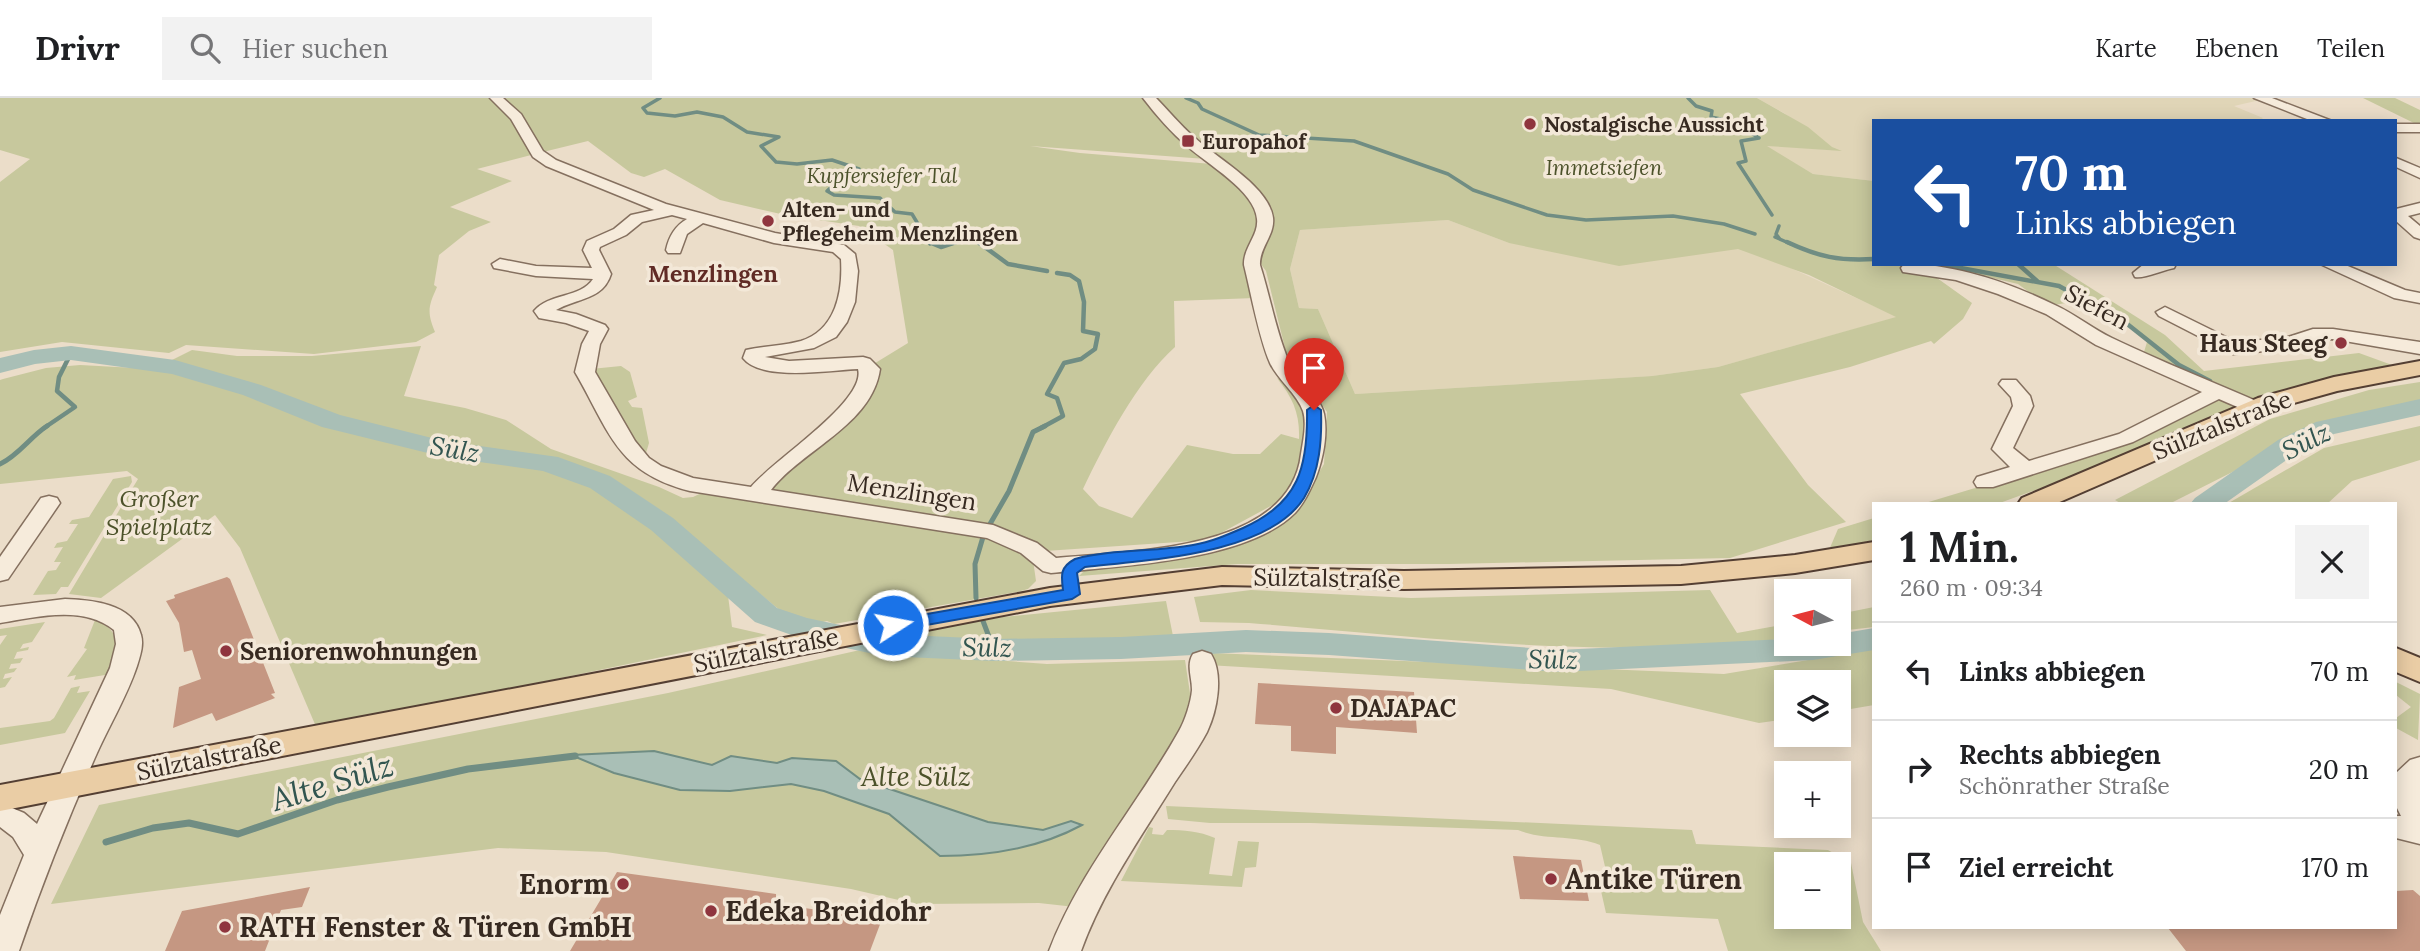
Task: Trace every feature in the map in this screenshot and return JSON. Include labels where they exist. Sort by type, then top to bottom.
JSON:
[{"type":"main road","name":"Sülztalstraße","points":[[2044,502],[2068,498],[2256,408],[2334,384],[2420,368]]},
{"type":"main road","name":"Sülztalstraße","points":[[0,798],[1061,595],[1222,576],[1404,580],[1670,575],[1795,564],[1872,551]]},
{"type":"main road","points":[[2397,660],[2420,671]]},
{"type":"street","points":[[496,98],[516,117],[538,154],[551,163],[673,211],[705,217],[775,238],[838,248],[849,258],[849,290],[834,331],[814,343],[753,354],[752,358],[757,363],[782,366],[863,363],[871,374],[862,396],[848,413],[790,458],[763,483],[756,495]]},
{"type":"street","points":[[1061,595],[1048,572],[1051,566],[1170,554],[1226,541],[1271,520],[1297,496],[1311,463],[1314,410],[1280,363],[1252,265],[1251,253],[1264,228],[1265,215],[1243,186],[1198,149],[1149,98]]},
{"type":"street","points":[[2260,98],[2319,119]]},
{"type":"street","points":[[2397,128],[2420,128]]},
{"type":"street","points":[[2397,162],[2420,174]]},
{"type":"street","points":[[2397,201],[2416,208]]},
{"type":"street","points":[[2416,208],[2399,216],[2420,234]]},
{"type":"street","points":[[500,264],[536,271],[603,274],[590,247],[620,232],[637,218],[673,211]]},
{"type":"street","points":[[674,250],[677,234],[685,225],[705,217]]},
{"type":"street","points":[[2141,273],[2153,266]]},
{"type":"street","points":[[2333,266],[2400,294],[2420,298]]},
{"type":"street","name":"Siefen","points":[[1909,268],[1959,275],[2004,290],[2052,310],[2104,341],[2256,408]]},
{"type":"street","name":"Menzlingen","points":[[603,274],[604,279],[597,288],[558,302],[543,312],[570,318],[599,329],[591,344],[584,372],[598,392],[627,449],[641,464],[662,475],[690,484],[993,531],[1028,548],[1051,566]]},
{"type":"street","points":[[2165,312],[2233,348],[2286,343],[2313,335],[2333,334],[2420,348]]},
{"type":"street","points":[[2009,384],[2020,396],[2023,406],[2001,449],[2024,468]]},
{"type":"street","name":"Sülztalstraße","points":[[1985,482],[2126,438],[2219,391]]},
{"type":"street","points":[[0,574],[49,503]]},
{"type":"street","points":[[1061,595],[1072,567],[1081,562]]},
{"type":"street","points":[[0,615],[46,609],[85,609],[114,618],[124,625],[128,634],[126,659],[38,852],[3,951]]},
{"type":"street","points":[[1065,951],[1075,924],[1103,871],[1194,730],[1205,691],[1202,660]]},
{"type":"street","points":[[2414,821],[2403,783],[2420,767]]},
{"type":"street","points":[[0,814],[12,818],[27,830],[38,852]]},
{"type":"shaded area","points":[[1757,98],[2255,98],[2260,100],[2234,106],[2263,118],[1872,119],[1872,181],[1813,174],[1762,145],[1834,150],[1784,113]]},
{"type":"shaded area","points":[[1448,220],[1509,243],[1747,248],[1898,317],[1718,367],[1652,376],[1355,394],[1318,309],[1299,308],[1290,269],[1300,230]]},
{"type":"shaded area","points":[[654,751],[712,765],[731,756],[777,763],[792,758],[836,761],[860,779],[988,822],[1043,830],[1071,821],[1082,825],[1048,840],[1013,850],[940,856],[889,814],[824,791],[791,784],[730,791],[680,790],[614,773],[571,755]]},
{"type":"green space","points":[[0,98],[489,98],[511,118],[535,154],[477,169],[512,181],[450,207],[491,222],[469,231],[439,255],[434,285],[437,287],[430,310],[435,332],[416,342],[314,354],[186,345],[169,353],[62,342],[0,352],[0,182],[30,159],[0,150]]},
{"type":"green space","name":"Kupfersiefer Tal","points":[[501,98],[1145,98],[1206,159],[1030,146],[1212,164],[1239,187],[1258,215],[1259,223],[1244,256],[1255,298],[1174,301],[1175,347],[1135,395],[1083,489],[1099,506],[1132,518],[1187,445],[1233,454],[1260,454],[1281,434],[1299,439],[1294,407],[1277,378],[1291,386],[1307,408],[1304,463],[1280,501],[1208,540],[1045,551],[1014,532],[993,527],[774,493],[770,487],[857,409],[872,365],[908,343],[893,250],[859,226],[785,215],[720,200],[665,169],[644,177],[631,173],[588,141],[543,152],[521,116]]},
{"type":"green space","points":[[1155,98],[1757,98],[1808,127],[1832,147],[1842,151],[1767,146],[1813,174],[1872,181],[1872,266],[2056,266],[2165,335],[2204,371],[2359,353],[2392,365],[2250,401],[2144,352],[2147,342],[2127,324],[2084,300],[2048,306],[2018,284],[1980,275],[1942,271],[1937,278],[1972,303],[1963,319],[1934,344],[1931,341],[1850,367],[1740,394],[1808,485],[1846,522],[1730,558],[1449,564],[1238,564],[1079,576],[1085,570],[1215,552],[1295,513],[1324,464],[1327,412],[1286,352],[1266,271],[1255,256],[1273,227],[1266,201],[1257,188],[1187,131]],"holes":[[[1448,220],[1509,243],[1619,266],[1738,249],[1809,275],[1896,317],[1718,367],[1652,376],[1355,394],[1318,309],[1299,308],[1290,269],[1300,230]]]},
{"type":"green space","points":[[2363,98],[2395,98],[2420,110],[2420,126]]},
{"type":"green space","name":"Großer Spielplatz","points":[[421,346],[404,396],[465,408],[506,420],[551,449],[683,498],[708,490],[931,525],[1009,543],[1033,560],[1036,581],[1028,589],[1017,592],[834,624],[827,621],[800,627],[724,564],[732,627],[767,635],[317,729],[240,548],[215,515],[101,598],[69,594],[138,479],[127,471],[0,484],[0,380],[3,379],[46,368],[80,365],[154,369],[192,350],[237,356],[312,356]]},
{"type":"green space","points":[[621,366],[630,372],[637,397],[628,401],[632,407],[642,408],[649,443],[646,453],[638,455],[591,369]]},
{"type":"green space","points":[[2420,382],[2420,406],[2384,412],[2278,449],[2173,502],[2115,500],[2270,419],[2369,390]]},
{"type":"green space","points":[[2215,394],[2239,405],[2102,466],[2003,502],[1929,502],[2128,442]]},
{"type":"green space","points":[[2420,426],[2420,460],[2352,481],[2329,502],[2230,502],[2324,448]]},
{"type":"green space","points":[[131,476],[132,482],[68,587],[61,587],[56,594],[33,595],[48,571],[56,570],[61,562],[54,562],[63,547],[54,548],[57,543],[67,541],[78,524],[69,524],[72,520],[89,517],[113,479]]},
{"type":"green space","points":[[1872,519],[1872,540],[1829,550],[1838,529]]},
{"type":"green space","points":[[1251,590],[1411,598],[1710,590],[1737,633],[1774,626],[1774,639],[1720,645],[1585,647],[1451,640],[1249,623],[1200,622],[1194,597]]},
{"type":"green space","points":[[1166,601],[1173,636],[1005,644],[893,636],[1003,617]]},
{"type":"green space","points":[[1872,607],[1872,627],[1852,630],[1852,611]]},
{"type":"green space","points":[[95,620],[113,633],[118,655],[110,659],[117,658],[111,674],[74,680],[76,675],[67,677],[87,649],[84,648]]},
{"type":"green space","points":[[45,622],[32,642],[23,644],[20,649],[29,647],[28,650],[17,652],[14,659],[23,658],[20,663],[11,664],[9,669],[17,668],[14,672],[5,674],[3,679],[12,677],[5,687],[0,688],[0,645],[7,635],[0,636],[0,629]]},
{"type":"green space","points":[[1872,649],[1872,705],[1851,709],[1851,670],[1774,670],[1774,721],[1759,723],[1611,689],[1207,665],[1212,653],[1724,674],[1832,656],[1852,656],[1852,653]]},
{"type":"green space","name":"Alte Sülz","points":[[860,650],[1047,664],[1185,660],[1194,720],[1075,907],[1039,903],[916,904],[851,889],[606,852],[498,848],[51,904],[99,805],[668,693]]},
{"type":"green space","points":[[2397,682],[2420,694],[2418,740],[2397,729],[2397,717],[2411,707],[2397,696]]},
{"type":"green space","points":[[80,686],[77,693],[90,691],[65,733],[0,745],[0,728],[50,721],[71,688]]},
{"type":"green space","points":[[1166,806],[1692,830],[1696,844],[1828,850],[1832,852],[1774,852],[1774,929],[1851,929],[1851,863],[1863,922],[1881,951],[1728,951],[1718,919],[1606,913],[1601,891],[1610,888],[1600,845],[1580,840],[1518,830],[1311,823],[1210,823],[1168,819]]},
{"type":"green space","points":[[1149,827],[1153,828],[1152,834],[1163,835],[1167,830],[1179,830],[1215,838],[1209,874],[1232,876],[1238,841],[1259,842],[1256,867],[1245,868],[1242,887],[1121,881]]},
{"type":"building","name":"Seniorenwohnungen","points":[[227,577],[275,693],[271,694],[275,698],[216,721],[212,713],[173,728],[179,687],[201,679],[192,650],[184,652],[179,623],[166,601],[175,598],[174,595]]},
{"type":"building","name":"DAJAPAC","points":[[1258,683],[1414,692],[1417,733],[1336,727],[1336,754],[1291,751],[1291,726],[1255,724]]},
{"type":"building","name":"Antike Türen","points":[[1513,856],[1581,860],[1589,901],[1520,899]]},
{"type":"building","name":"Edeka Breidohr","points":[[617,872],[776,894],[776,904],[882,919],[870,951],[570,951]]},
{"type":"building","name":"RATH Fenster & Türen GmbH","points":[[310,887],[302,907],[281,910],[265,951],[165,951],[182,911]]},
{"type":"building","points":[[2413,890],[2420,896],[2420,951],[2186,951],[2169,929],[2397,929],[2397,891]]},
{"type":"waterway","points":[[660,98],[643,108],[647,113],[675,116],[697,112],[723,117],[747,132],[779,137],[761,146],[776,162],[797,164],[832,160],[859,169],[857,172],[839,171],[833,176],[838,181],[827,191],[834,195],[880,198],[895,212],[912,214],[930,244]]},
{"type":"waterway","name":"Immetsiefen","points":[[1186,98],[1198,103],[1202,109],[1259,135],[1354,141],[1448,174],[1473,190],[1547,215],[1586,220],[1673,216],[1724,224],[1755,234]]},
{"type":"waterway","points":[[1688,98],[1696,106],[1712,111],[1711,117],[1734,122],[1759,138],[1741,141],[1746,161],[1738,163],[1772,215]]},
{"type":"waterway","points":[[1779,226],[1776,234],[1779,238]]},
{"type":"waterway","name":"Immetsiefen","points":[[1775,237],[1791,244]]},
{"type":"waterway","points":[[950,244],[970,238],[980,244]]},
{"type":"waterway","points":[[929,242],[941,247],[950,244]]},
{"type":"waterway","points":[[950,244],[956,242]]},
{"type":"waterway","points":[[978,242],[1008,264],[1047,271]]},
{"type":"waterway","name":"Immetsiefen","points":[[1787,242],[1829,257],[1872,259]]},
{"type":"waterway","name":"Immetsiefen","points":[[1950,266],[2059,286],[2126,323],[2179,365],[2210,381]]},
{"type":"waterway","points":[[2020,266],[2037,281]]},
{"type":"waterway","points":[[1041,428],[1063,416],[1057,398],[1047,394],[1064,363],[1081,359],[1095,349],[1098,334],[1083,331],[1084,302],[1079,281],[1070,275],[1057,273]]},
{"type":"waterway","points":[[44,428],[75,407],[57,391],[59,377],[71,353]]},
{"type":"waterway","name":"Sülz","points":[[0,366],[34,357],[71,353],[175,367],[252,390],[331,421],[444,449],[548,463],[600,482],[662,524],[766,615],[800,627],[883,645],[994,650],[1121,648],[1246,641],[1329,644],[1558,661],[1813,649],[1872,639]]},
{"type":"waterway","name":"Sülz","points":[[2208,502],[2288,446],[2325,428],[2420,407]]},
{"type":"waterway","points":[[0,464],[47,426]]},
{"type":"waterway","points":[[1041,428],[1045,426]]},
{"type":"waterway","points":[[990,524],[1009,491],[1033,432],[1041,428]]},
{"type":"waterway","points":[[976,598],[975,564],[983,537]]},
{"type":"waterway","points":[[983,621],[994,650]]},
{"type":"waterway","name":"Alte Sülz","points":[[106,842],[153,828],[189,823],[238,834],[337,800],[388,787],[468,769],[575,756]]},
{"type":"place","name":"Nostalgische Aussicht","points":[[1530,124]]},
{"type":"place","name":"Europahof","points":[[1188,141]]},
{"type":"place","name":"Alten- und Pflegeheim Menzlingen","points":[[768,221]]},
{"type":"place","name":"Haus Steeg","points":[[2341,343]]},
{"type":"place","name":"Seniorenwohnungen","points":[[226,651]]},
{"type":"place","name":"DAJAPAC","points":[[1336,708]]},
{"type":"place","name":"Antike Türen","points":[[1551,879]]},
{"type":"place","name":"Enorm","points":[[623,884]]},
{"type":"place","name":"Edeka Breidohr","points":[[711,911]]},
{"type":"place","name":"RATH Fenster & Türen GmbH","points":[[225,927]]},
{"type":"district","name":"Menzlingen","points":[[713,273]]},
{"type":"route","points":[[893,625],[1072,594],[1069,573],[1072,567],[1081,562],[1120,560],[1194,550],[1226,541],[1271,520],[1286,509],[1304,482],[1311,463],[1314,410]]}]
